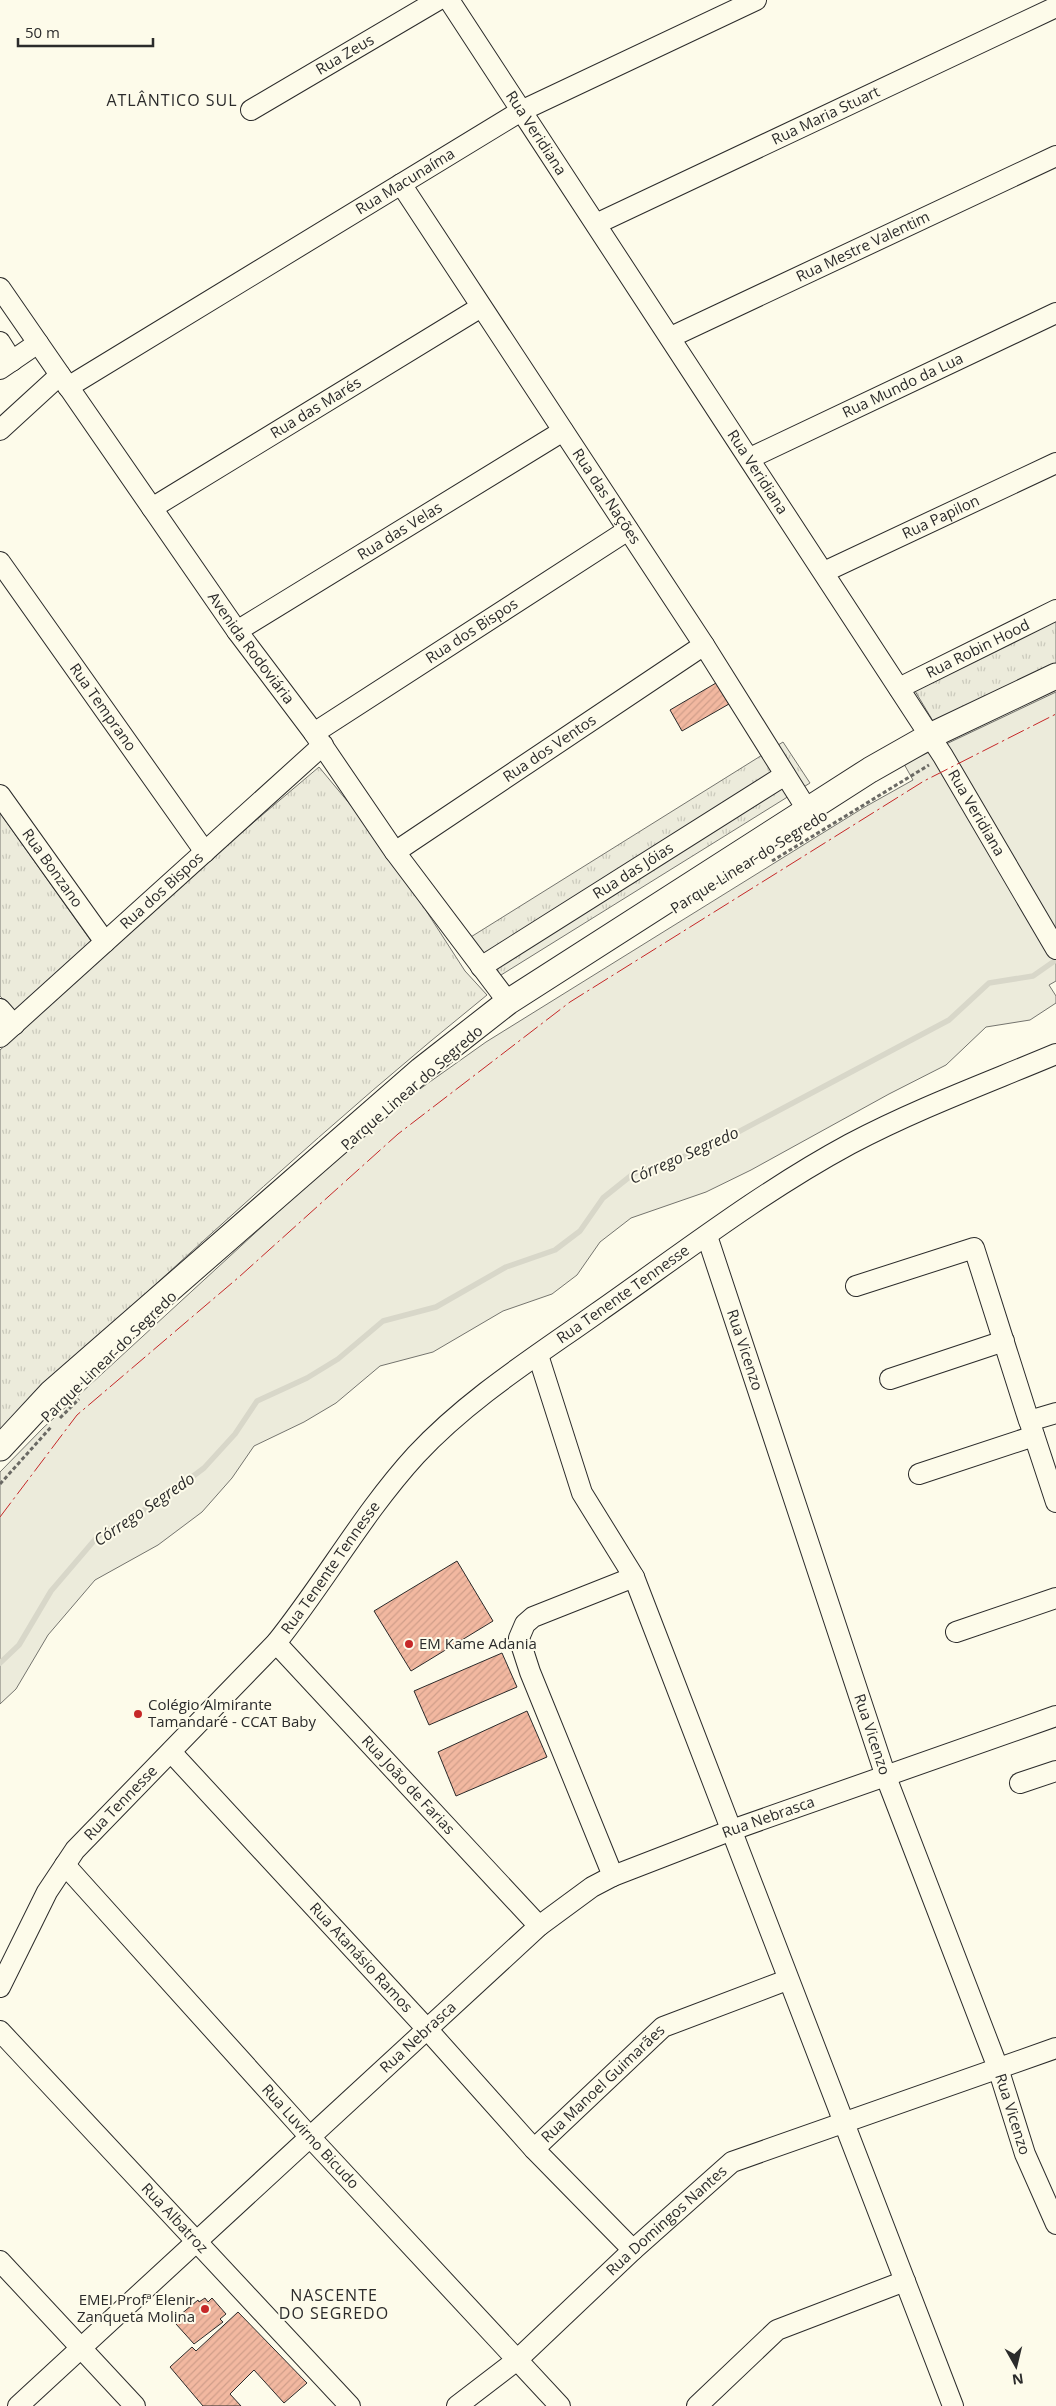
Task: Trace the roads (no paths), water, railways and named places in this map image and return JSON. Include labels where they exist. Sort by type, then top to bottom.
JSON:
[{"type":"main road","points":[[0,1448],[51,1393],[421,1070],[508,1002],[870,770],[937,746],[1056,676]]},
{"type":"street","name":"Rua Zeus","points":[[251,110],[438,0]]},
{"type":"street","name":"Rua Veridiana","points":[[449,0],[937,746],[1051,941]]},
{"type":"street","name":"Rua Macunaíma","points":[[0,430],[64,381],[522,111],[756,0]]},
{"type":"street","name":"Rua Maria Stuart","points":[[596,224],[1056,7]]},
{"type":"street","name":"Rua Mestre Valentim","points":[[671,338],[1056,156]]},
{"type":"street","name":"Rua das Nações","points":[[401,184],[704,645],[808,811]]},
{"type":"street","name":"Avenida Rodoviária","points":[[0,288],[237,632],[318,739],[395,852],[508,1002]]},
{"type":"street","name":"Rua das Marés","points":[[152,508],[482,307]]},
{"type":"street","name":"Rua Mundo da Lua","points":[[750,458],[1056,313]]},
{"type":"street","points":[[0,342],[6,365],[38,343]]},
{"type":"street","name":"Rua das Velas","points":[[237,632],[563,431]]},
{"type":"street","name":"Rua Papilon","points":[[824,572],[1056,463]]},
{"type":"street","name":"Rua dos Bispos","points":[[7,1031],[205,852],[318,739],[628,530]]},
{"type":"street","name":"Rua Temprano","points":[[0,562],[205,852]]},
{"type":"street","name":"Rua Robin Hood","points":[[899,688],[1056,610]]},
{"type":"street","name":"Rua dos Ventos","points":[[395,852],[704,645]]},
{"type":"street","name":"Rua das Jóias","points":[[481,967],[785,775]]},
{"type":"street","name":"Rua Bonzano","points":[[0,795],[105,942]]},
{"type":"street","points":[[0,1009],[7,1031]]},
{"type":"street","name":"Rua Tenente Tennesse","points":[[276,1643],[298,1617],[384,1493],[418,1454],[463,1412],[538,1355],[777,1187],[851,1144],[928,1107],[1056,1054]]},
{"type":"street","name":"Rua Vicenzo","points":[[707,1236],[886,1777],[998,2068],[1025,2154],[1056,2224]]},
{"type":"street","points":[[856,1286],[974,1248],[1056,1502]]},
{"type":"street","points":[[890,1379],[1004,1342]]},
{"type":"street","points":[[538,1355],[582,1494],[634,1577],[732,1830],[787,1980],[953,2406]]},
{"type":"street","points":[[919,1474],[1031,1429],[1056,1412]]},
{"type":"street","points":[[613,1876],[530,1672],[519,1638],[526,1624],[533,1616],[634,1577]]},
{"type":"street","points":[[956,1632],[1056,1598]]},
{"type":"street","name":"Rua Tennesse","points":[[0,1987],[47,1892],[75,1850],[276,1643]]},
{"type":"street","name":"Rua João de Farias","points":[[276,1643],[539,1926]]},
{"type":"street","name":"Rua Nebrasca","points":[[18,2406],[539,1926],[592,1887],[613,1876],[732,1830],[1056,1716]]},
{"type":"street","name":"Rua Atanásio Ramos","points":[[171,1752],[428,2029],[534,2149],[633,2250]]},
{"type":"street","points":[[1020,1783],[1056,1771]]},
{"type":"street","name":"Rua Luvirno Bicudo","points":[[65,1865],[310,2137],[560,2406]]},
{"type":"street","name":"Rua Manoel Guimarães","points":[[534,2149],[663,2027],[787,1980]]},
{"type":"street","name":"Rua Albatroz","points":[[0,2030],[350,2406]]},
{"type":"street","name":"Rua Domingos Nantes","points":[[458,2406],[517,2360],[633,2250],[732,2162],[1056,2048]]},
{"type":"street","points":[[0,2260],[135,2406]]},
{"type":"street","points":[[697,2406],[777,2330],[905,2281]]},
{"type":"waterway","name":"Córrego Segredo","points":[[0,1663],[19,1645],[51,1591],[98,1536],[160,1501],[204,1468],[235,1434],[257,1401],[307,1378],[338,1359],[383,1321],[436,1307],[506,1267],[555,1250],[580,1231],[603,1198],[633,1174],[708,1148],[949,1020],[989,983],[1033,976],[1056,960]]},
{"type":"place","name":"EM Kame Adania","points":[[409,1644]]},
{"type":"place","name":"Colégio Almirante Tamandaré - CCAT Baby","points":[[138,1714]]},
{"type":"place","name":"EMEI Profª Elenir Zanqueta Molina","points":[[205,2309]]},
{"type":"district","name":"ATLÂNTICO SUL","points":[[172,100]]},
{"type":"district","name":"NASCENTE DO SEGREDO","points":[[334,2304]]}]
